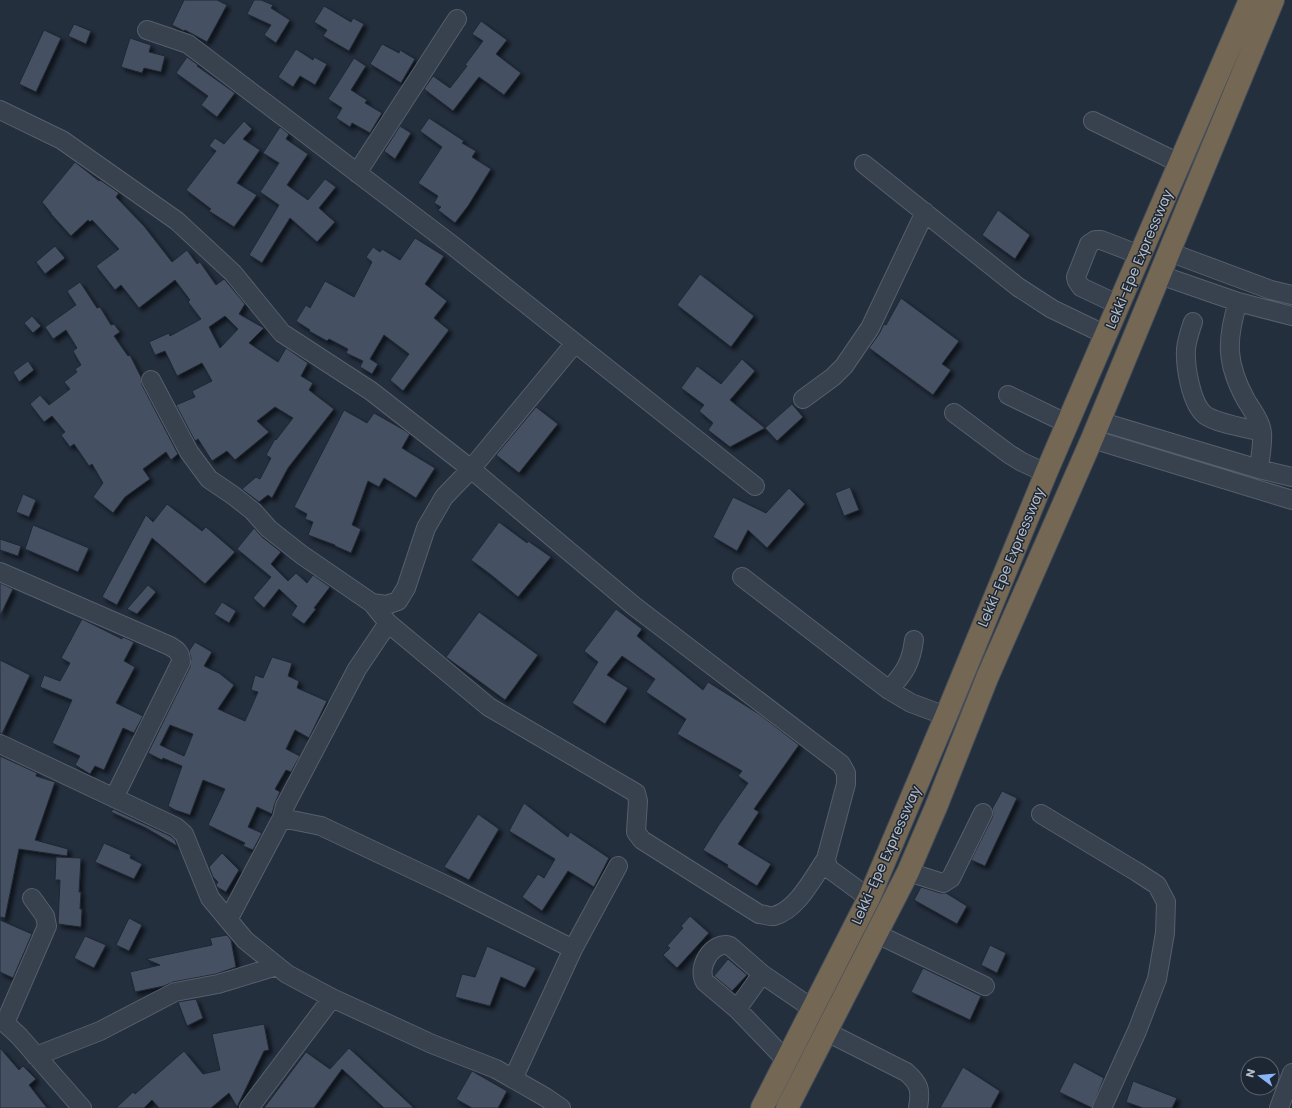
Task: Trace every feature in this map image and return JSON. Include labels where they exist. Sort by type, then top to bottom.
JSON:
[{"type":"highway","name":"Lekki-Epe Expressway","points":[[762,1108],[869,898],[1046,473],[1250,0]]},
{"type":"highway","name":"Lekki-Epe Expressway","points":[[787,1108],[908,872],[936,807],[987,678],[1095,430],[1273,0]]},
{"type":"street","points":[[357,173],[457,19]]},
{"type":"street","points":[[147,30],[188,44],[452,245],[755,486]]},
{"type":"street","points":[[0,110],[62,140],[177,221],[233,274],[282,332],[371,391],[471,469],[634,606],[841,764],[846,773],[846,784],[826,860],[795,904],[785,912],[772,916],[759,914],[642,840],[636,832],[638,801],[636,793],[489,707],[388,623],[372,603],[302,555],[269,529],[248,507],[209,479],[189,452],[151,380]]},
{"type":"street","points":[[1093,121],[1179,163]]},
{"type":"street","points":[[864,164],[1018,287],[1052,309],[1106,335]]},
{"type":"street","points":[[803,399],[833,377],[844,366],[870,328],[925,212]]},
{"type":"street","points":[[1119,305],[1081,287],[1077,281],[1076,277],[1089,244],[1095,240],[1102,240],[1140,255]]},
{"type":"street","points":[[1169,252],[1271,290],[1292,295]]},
{"type":"street","points":[[1160,275],[1238,302],[1292,316]]},
{"type":"street","points":[[1238,302],[1231,322],[1229,342],[1230,359],[1241,391],[1260,425],[1262,432],[1259,469]]},
{"type":"street","points":[[1193,322],[1188,336],[1186,361],[1187,373],[1195,401],[1200,410],[1206,416],[1216,420],[1262,432]]},
{"type":"street","points":[[372,603],[386,605],[398,601],[406,588],[426,528],[444,497],[471,469],[575,343]]},
{"type":"street","points":[[1008,395],[1068,424]]},
{"type":"street","points":[[954,413],[1009,454],[1046,473]]},
{"type":"street","points":[[1095,430],[1150,437],[1259,469],[1292,477]]},
{"type":"street","points":[[1095,430],[1144,456],[1292,500]]},
{"type":"street","points":[[1144,456],[1150,437]]},
{"type":"street","points":[[0,572],[170,646],[177,650],[181,655],[181,662],[114,798]]},
{"type":"street","points":[[742,578],[889,690],[911,703],[946,716]]},
{"type":"street","points":[[228,920],[282,818],[285,806],[357,669],[388,623]]},
{"type":"street","points":[[889,690],[904,674],[912,655],[914,640]]},
{"type":"street","points":[[0,744],[176,827],[184,834],[210,898],[245,940],[287,974],[332,998],[432,1044],[496,1070],[512,1079],[541,1102],[561,1108]]},
{"type":"street","points":[[908,872],[943,883],[951,878],[983,813]]},
{"type":"street","points":[[1041,814],[1157,885],[1166,902],[1165,933],[1156,979],[1137,1031],[1102,1108]]},
{"type":"street","points":[[282,818],[321,826],[450,887],[573,949]]},
{"type":"street","points":[[826,860],[828,868],[869,898]]},
{"type":"street","points":[[512,1079],[573,949],[618,866]]},
{"type":"street","points":[[32,898],[45,916],[47,926],[3,1022],[19,1036],[82,1108]]},
{"type":"street","points":[[877,934],[986,986]]},
{"type":"street","points":[[786,1060],[737,1009],[704,982],[702,968],[708,955],[719,946],[725,944],[730,946],[762,974],[813,1009]]},
{"type":"street","points":[[36,1056],[100,1031],[175,992],[218,984],[276,966]]},
{"type":"street","points":[[737,1009],[762,974]]},
{"type":"street","points":[[249,1108],[332,998]]},
{"type":"street","points":[[827,1032],[906,1072],[914,1078],[918,1085],[920,1095],[918,1108]]},
{"type":"street","points":[[1279,1108],[1292,1073]]},
{"type":"building","points":[[184,0],[217,0],[227,5],[207,42],[172,25]]},
{"type":"building","points":[[254,0],[261,0],[273,5],[271,8],[290,20],[276,43],[264,35],[271,25],[247,14]]},
{"type":"building","points":[[324,6],[351,22],[353,18],[364,24],[349,51],[323,36],[327,30],[314,22]]},
{"type":"building","points":[[481,21],[507,40],[496,54],[521,73],[504,95],[479,77],[453,111],[424,89],[433,76],[450,88],[467,66],[465,65],[483,41],[472,34]]},
{"type":"building","points":[[74,24],[91,31],[86,44],[68,36]]},
{"type":"building","points":[[44,30],[61,38],[36,92],[19,84]]},
{"type":"building","points":[[130,38],[151,45],[149,52],[165,56],[161,72],[144,68],[142,73],[121,67]]},
{"type":"building","points":[[382,44],[399,53],[400,50],[415,59],[401,83],[370,64]]},
{"type":"building","points":[[296,49],[313,60],[314,57],[327,64],[315,85],[300,76],[293,87],[278,77]]},
{"type":"building","points":[[187,57],[235,93],[217,117],[201,105],[208,96],[176,73]]},
{"type":"building","points":[[354,58],[366,66],[351,90],[367,100],[365,103],[382,113],[370,133],[352,123],[350,127],[336,118],[342,108],[328,99]]},
{"type":"building","points":[[429,118],[464,141],[462,143],[476,151],[472,157],[491,169],[468,206],[455,223],[438,210],[441,207],[434,203],[438,196],[418,183],[442,147],[420,131]]},
{"type":"building","points":[[244,121],[252,129],[243,139],[260,150],[237,183],[257,195],[234,227],[209,211],[211,209],[186,190],[216,151],[209,146],[215,138],[224,144]]},
{"type":"building","points":[[400,126],[411,133],[395,159],[384,151]]},
{"type":"building","points":[[280,127],[289,134],[286,139],[308,154],[287,185],[308,200],[325,179],[336,187],[319,208],[335,222],[317,242],[290,218],[262,263],[249,255],[279,205],[260,192],[279,163],[263,153]]},
{"type":"building","points":[[75,162],[99,181],[100,180],[119,193],[116,197],[144,226],[172,262],[187,250],[197,264],[200,262],[216,285],[224,279],[225,280],[245,304],[239,314],[264,328],[249,343],[278,362],[286,348],[308,363],[301,376],[313,383],[309,390],[334,409],[288,468],[272,498],[268,495],[259,502],[242,489],[256,477],[260,479],[271,458],[266,455],[275,439],[276,440],[293,418],[275,407],[257,421],[269,432],[235,460],[227,451],[212,461],[198,439],[195,441],[176,405],[195,397],[192,391],[212,381],[202,363],[177,376],[165,351],[155,355],[149,342],[169,333],[170,336],[201,319],[188,302],[190,300],[175,280],[139,308],[121,285],[115,290],[96,266],[119,249],[92,220],[90,222],[88,220],[71,236],[42,202]],"holes":[[[225,316],[238,329],[220,348],[209,327]]]},
{"type":"building","points":[[998,210],[1030,235],[1015,259],[982,235]]},
{"type":"building","points":[[415,238],[444,256],[425,284],[447,301],[434,318],[449,330],[403,391],[390,380],[409,354],[384,335],[370,359],[378,364],[372,374],[360,367],[363,361],[346,353],[348,349],[329,339],[327,341],[309,331],[310,330],[296,321],[306,305],[310,308],[325,281],[354,297],[372,262],[366,257],[373,247],[380,252],[382,249],[400,260]]},
{"type":"building","points":[[55,246],[65,258],[45,274],[36,262]]},
{"type":"building","points":[[700,274],[754,316],[731,347],[677,305]]},
{"type":"building","points":[[80,282],[97,308],[100,307],[111,325],[114,324],[120,332],[114,336],[128,356],[130,355],[141,377],[142,385],[178,454],[171,460],[166,452],[143,469],[150,479],[125,497],[113,513],[93,497],[103,483],[92,464],[89,466],[74,444],[70,447],[61,435],[65,432],[52,416],[44,422],[30,404],[40,395],[49,405],[70,389],[64,382],[77,372],[75,369],[81,365],[73,351],[77,348],[66,330],[53,339],[45,327],[76,305],[67,291]]},
{"type":"building","points":[[901,298],[959,341],[942,364],[951,370],[933,395],[869,348],[884,324],[886,325]]},
{"type":"building","points":[[32,316],[41,326],[33,333],[24,323]]},
{"type":"building","points":[[742,359],[755,371],[730,400],[765,428],[730,447],[708,430],[713,423],[699,411],[704,405],[681,388],[697,366],[721,384]]},
{"type":"building","points":[[28,361],[34,370],[19,382],[13,372]]},
{"type":"building","points":[[792,404],[803,417],[777,441],[765,428]]},
{"type":"building","points":[[536,407],[558,424],[519,473],[496,455]]},
{"type":"building","points":[[344,410],[367,423],[374,413],[404,430],[410,434],[402,448],[435,468],[416,498],[384,478],[379,487],[368,481],[352,525],[361,529],[351,553],[335,545],[308,535],[313,522],[305,519],[307,514],[294,507]]},
{"type":"building","points":[[850,487],[859,510],[844,516],[835,493]]},
{"type":"building","points":[[789,488],[805,504],[767,548],[748,530],[737,551],[713,537],[733,497],[766,513]]},
{"type":"building","points":[[23,494],[36,500],[29,517],[16,512]]},
{"type":"building","points":[[167,504],[202,531],[206,527],[235,552],[205,584],[152,538],[117,605],[102,597],[146,515],[153,522]]},
{"type":"building","points":[[499,522],[527,543],[528,541],[551,557],[518,597],[471,560]]},
{"type":"building","points":[[33,525],[89,548],[78,572],[25,549]]},
{"type":"building","points":[[254,528],[262,537],[281,552],[271,564],[288,581],[296,573],[307,583],[313,575],[330,587],[304,624],[291,615],[297,606],[279,589],[264,608],[253,598],[271,577],[237,549]]},
{"type":"building","points":[[0,539],[21,546],[18,556],[0,550]]},
{"type":"building","points":[[0,583],[13,589],[0,616]]},
{"type":"building","points":[[148,585],[156,592],[137,614],[127,609]]},
{"type":"building","points":[[222,602],[236,611],[229,623],[214,614]]},
{"type":"building","points":[[616,609],[642,629],[637,636],[703,690],[708,682],[759,714],[799,745],[754,809],[759,812],[738,844],[771,864],[757,886],[727,867],[728,865],[703,850],[748,783],[738,776],[742,771],[677,734],[686,719],[646,692],[655,679],[622,656],[607,675],[628,688],[605,724],[572,703],[598,662],[584,651]]},
{"type":"building","points":[[479,612],[538,655],[505,700],[446,657]]},
{"type":"building","points":[[82,619],[122,639],[123,637],[134,642],[124,661],[135,667],[116,703],[143,716],[134,733],[123,728],[104,770],[95,766],[90,774],[75,765],[80,756],[52,743],[72,700],[40,687],[44,675],[60,681],[70,663],[61,658]]},
{"type":"building","points":[[195,642],[212,652],[204,666],[219,673],[234,685],[218,709],[245,721],[258,692],[251,690],[255,675],[263,678],[272,657],[292,663],[288,676],[299,681],[297,688],[327,701],[309,738],[295,730],[286,749],[300,756],[291,772],[286,770],[275,789],[280,792],[272,814],[257,807],[248,827],[262,833],[253,850],[243,846],[245,843],[208,825],[225,789],[203,780],[190,815],[175,810],[168,806],[182,766],[163,758],[162,760],[148,753],[190,667],[191,658],[189,651]],"holes":[[[170,725],[193,734],[184,756],[160,745]]]},
{"type":"building","points":[[0,660],[30,675],[2,734],[0,734]]},
{"type":"building","points":[[0,756],[37,773],[36,776],[55,782],[35,840],[68,849],[67,856],[19,849],[5,918],[0,917]]},
{"type":"building","points":[[1002,791],[1017,798],[985,866],[971,860],[992,818],[992,809]]},
{"type":"building","points":[[524,803],[568,837],[570,832],[609,858],[594,887],[568,871],[542,911],[522,897],[538,874],[544,878],[555,859],[509,831]]},
{"type":"building","points":[[113,809],[170,836],[175,840],[177,846],[146,828],[111,812]]},
{"type":"building","points":[[478,814],[499,829],[469,880],[444,867]]},
{"type":"building","points":[[104,843],[131,855],[130,858],[142,864],[134,879],[95,862]]},
{"type":"building","points":[[222,853],[239,870],[226,892],[217,887],[216,885],[218,882],[213,877],[209,867]]},
{"type":"building","points":[[56,857],[81,858],[79,892],[81,892],[80,909],[82,909],[81,927],[58,924],[60,880],[55,880]]},
{"type":"building","points":[[921,887],[940,893],[946,893],[967,906],[957,924],[914,900]]},
{"type":"building","points":[[690,916],[709,933],[677,968],[663,955],[670,948],[667,946],[683,928],[681,926]]},
{"type":"building","points":[[129,918],[142,925],[129,951],[116,945]]},
{"type":"building","points":[[0,920],[32,934],[13,978],[0,972]]},
{"type":"building","points":[[227,935],[231,940],[236,967],[216,974],[173,982],[164,986],[135,992],[130,972],[160,965],[146,959],[212,945],[210,938]]},
{"type":"building","points":[[85,936],[106,945],[94,968],[74,958]]},
{"type":"building","points":[[990,945],[1006,953],[997,973],[981,965]]},
{"type":"building","points":[[487,946],[536,968],[525,988],[501,977],[490,1006],[455,997],[462,974],[475,977]]},
{"type":"building","points":[[728,959],[747,975],[732,991],[714,976]]},
{"type":"building","points":[[923,968],[981,996],[970,1020],[911,992]]},
{"type":"building","points":[[196,999],[203,1018],[187,1026],[178,1002]]},
{"type":"building","points":[[264,1024],[269,1050],[264,1051],[237,1107],[229,1093],[211,1108],[159,1108],[152,1100],[144,1108],[116,1108],[133,1092],[135,1094],[184,1051],[203,1074],[220,1070],[212,1034]]},
{"type":"building","points":[[0,1048],[19,1070],[23,1066],[36,1079],[29,1085],[47,1108],[0,1108]]},
{"type":"building","points":[[349,1048],[414,1108],[384,1108],[342,1069],[314,1108],[264,1108],[306,1052],[330,1069]]},
{"type":"building","points":[[1074,1062],[1104,1078],[1092,1108],[1059,1092]]},
{"type":"building","points":[[963,1067],[1000,1091],[991,1108],[940,1108]]},
{"type":"building","points":[[472,1071],[507,1091],[498,1108],[472,1108],[456,1099]]},
{"type":"building","points":[[1133,1081],[1177,1098],[1172,1108],[1143,1108],[1126,1102]]}]
